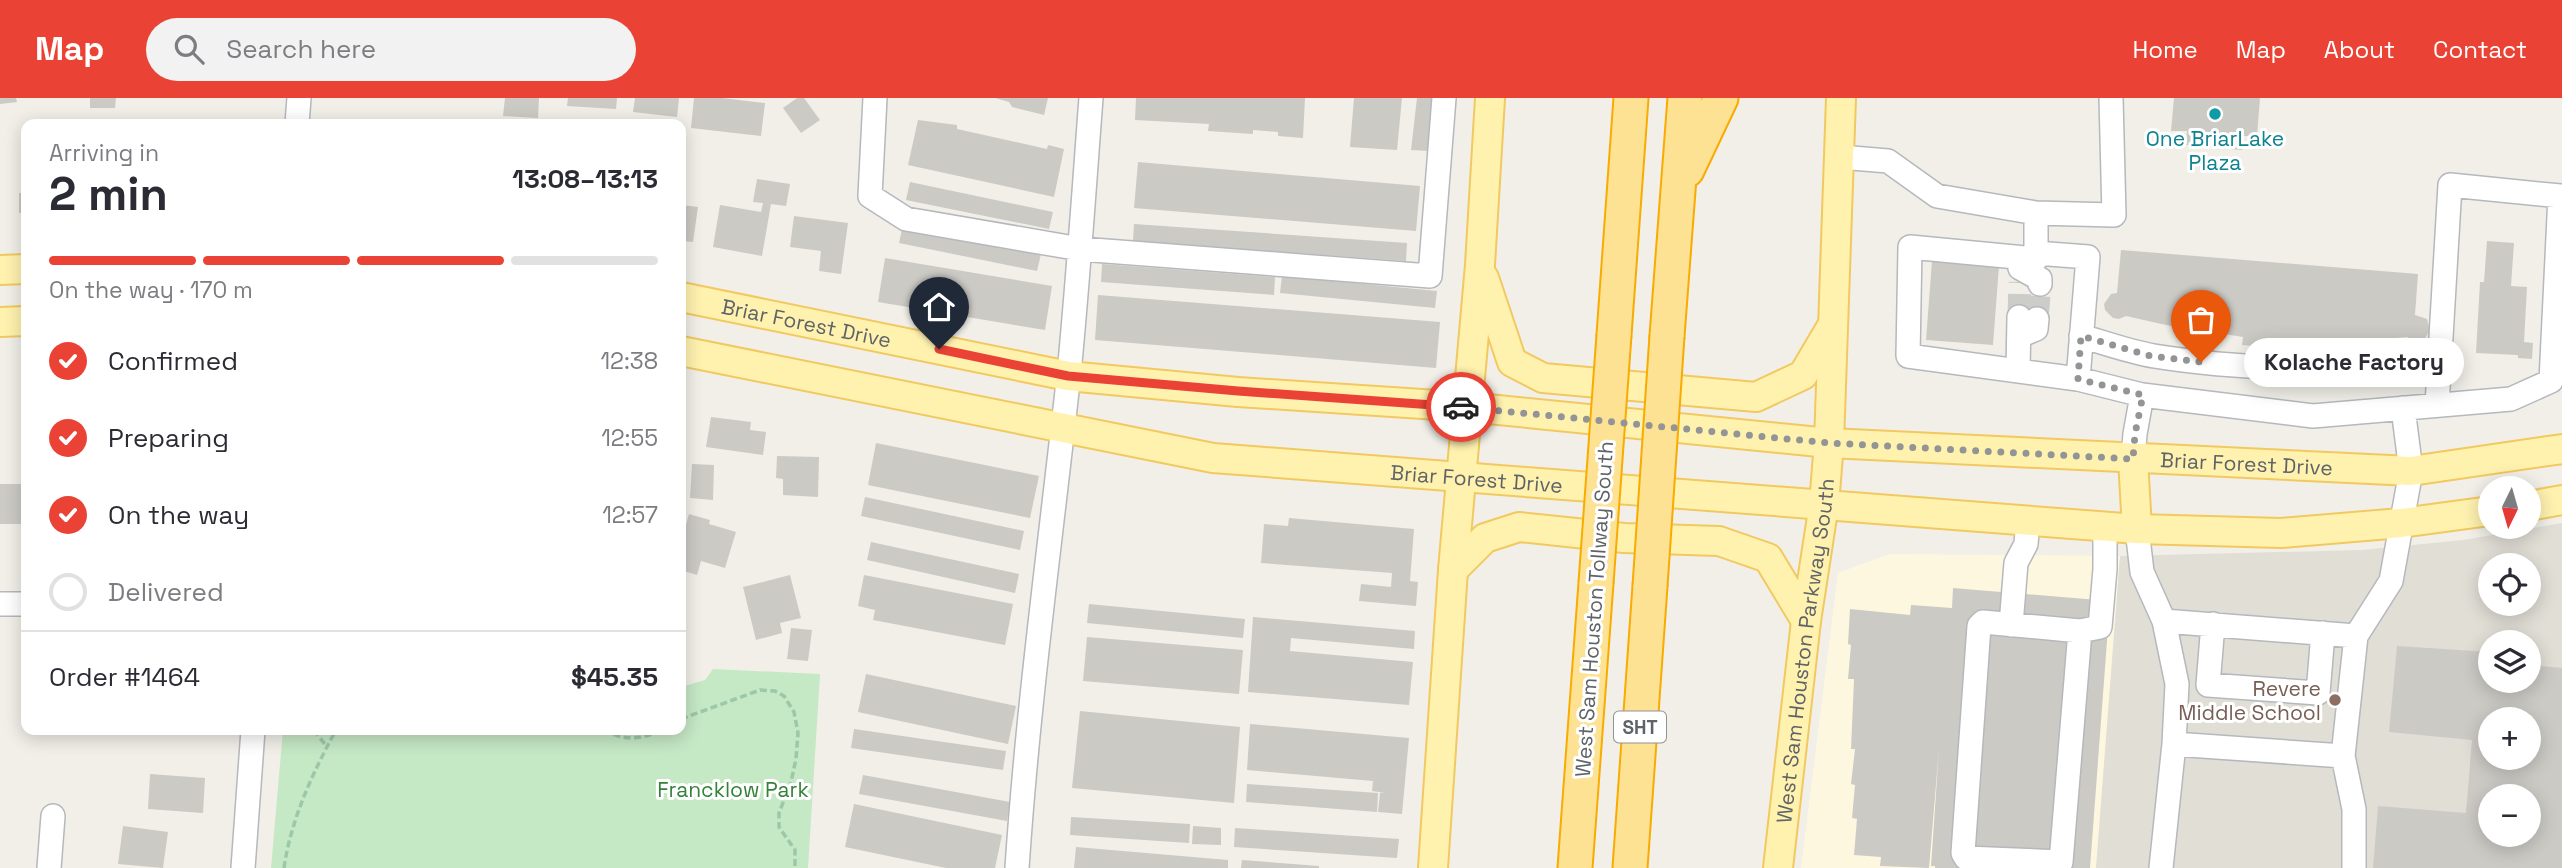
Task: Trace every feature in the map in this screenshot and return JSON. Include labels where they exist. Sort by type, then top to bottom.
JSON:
[{"type":"highway","name":"West Sam Houston Tollway South","points":[[1575,868],[1631,98]]},
{"type":"highway","name":"SHT","points":[[1630,868],[1685,98]]},
{"type":"highway","points":[[1679,188],[1721,98]]},
{"type":"main road","points":[[1433,868],[1452,570],[1480,265],[1490,98]]},
{"type":"main road","name":"West Sam Houston Parkway South","points":[[1778,868],[1806,621],[1824,504],[1829,443],[1841,98]]},
{"type":"main road","points":[[1480,265],[1512,362],[1543,378],[1756,397],[1803,375],[1835,321]]},
{"type":"main road","points":[[0,270],[21,269]]},
{"type":"main road","name":"Briar Forest Drive","points":[[686,298],[1068,376],[1468,407],[1829,443],[2411,471],[2562,449]]},
{"type":"main road","points":[[0,322],[21,321]]},
{"type":"main road","name":"Briar Forest Drive","points":[[686,352],[1213,458],[1824,504],[2027,532],[2104,538],[2137,529],[2281,533],[2401,523],[2478,513]]},
{"type":"main road","points":[[2133,459],[2137,529]]},
{"type":"main road","points":[[2541,504],[2562,500]]},
{"type":"main road","points":[[1452,570],[1485,538],[1519,527],[1624,538],[1719,541],[1768,558],[1806,621]]},
{"type":"street","points":[[297,119],[299,98]]},
{"type":"street","points":[[875,98],[870,196],[906,219],[1080,249],[1430,276],[1444,98]]},
{"type":"street","points":[[1017,868],[1021,801],[1068,376],[1091,98]]},
{"type":"street","points":[[1840,157],[1888,161],[1937,195],[2036,213],[2114,215],[2110,98]]},
{"type":"street","points":[[2078,379],[2088,257],[2027,269],[1910,247],[1908,356],[2078,379],[2143,395],[2313,416],[2511,399],[2551,381],[2561,196],[2450,185],[2437,405]]},
{"type":"street","points":[[2027,269],[2036,213]]},
{"type":"street","points":[[2018,370],[2025,324]]},
{"type":"street","points":[[2081,336],[2151,356],[2225,365],[2440,369]]},
{"type":"street","points":[[2133,459],[2143,395]]},
{"type":"street","points":[[2354,868],[2354,809],[2343,757],[2356,636],[2391,581],[2411,471],[2403,408]]},
{"type":"street","points":[[2137,529],[2142,572],[2164,621],[2177,684],[2174,744],[2161,868]]},
{"type":"street","points":[[2027,532],[2027,594]]},
{"type":"street","points":[[2011,625],[2016,562],[2027,532]]},
{"type":"street","points":[[2090,600],[2094,570],[2104,538]]},
{"type":"street","points":[[2080,631],[2062,859],[2058,863],[1966,858],[1963,853],[1980,624],[2080,631],[2097,629],[2101,624],[2104,538]]},
{"type":"street","points":[[0,604],[21,604]]},
{"type":"street","points":[[2164,621],[2356,636]]},
{"type":"street","points":[[2213,624],[2208,685],[2220,686],[2318,693],[2323,633]]},
{"type":"street","points":[[243,868],[253,735]]},
{"type":"street","points":[[2174,744],[2343,757]]},
{"type":"street","points":[[49,868],[54,816]]},
{"type":"path","points":[[686,717],[760,690],[775,691],[784,696],[794,712],[798,733],[796,759],[791,782],[779,813],[779,827],[795,850],[795,868]]},
{"type":"path","points":[[318,735],[327,747]]},
{"type":"path","points":[[284,868],[294,826],[333,735]]},
{"type":"path","points":[[615,735],[621,738],[639,738],[647,735]]},
{"type":"shaded area","name":"Revere Middle School","points":[[2562,523],[2562,868],[2096,868],[2120,556],[2362,550],[2478,537],[2541,539],[2541,527]]},
{"type":"shaded area","points":[[1889,554],[2120,556],[2096,868],[1801,868],[1838,573]]},
{"type":"green space","name":"Francklow Park","points":[[713,669],[820,674],[808,868],[271,868],[283,735],[686,735],[686,686],[705,680]]},
{"type":"building","points":[[0,98],[16,98],[17,102],[0,104]]},
{"type":"building","points":[[90,98],[116,98],[115,108],[90,108]]},
{"type":"building","points":[[505,98],[539,98],[538,118],[503,116]]},
{"type":"building","points":[[568,98],[617,98],[616,109],[567,106]]},
{"type":"building","points":[[635,98],[679,98],[677,117],[633,112]]},
{"type":"building","points":[[694,98],[765,103],[761,136],[691,128]]},
{"type":"building","points":[[797,98],[804,98],[820,120],[801,133],[783,108]]},
{"type":"building","points":[[995,98],[1048,98],[1044,115],[1012,107],[1009,102]]},
{"type":"building","points":[[1136,98],[1305,98],[1303,138],[1253,130],[1253,134],[1208,131],[1209,124],[1135,120]]},
{"type":"building","points":[[1354,98],[1402,98],[1397,150],[1350,147]]},
{"type":"building","points":[[1417,98],[1435,98],[1429,151],[1411,150]]},
{"type":"building","name":"One BriarLake Plaza","points":[[2174,98],[2260,98],[2257,136],[2243,136],[2242,150],[2186,145],[2187,131],[2171,131]]},
{"type":"building","points":[[918,120],[957,125],[957,129],[1047,149],[1048,145],[1064,149],[1054,197],[908,165]]},
{"type":"building","points":[[1138,162],[1420,186],[1416,231],[1134,208]]},
{"type":"building","points":[[757,179],[790,184],[786,206],[771,204],[762,256],[713,247],[720,205],[761,212],[763,203],[753,202]]},
{"type":"building","points":[[910,182],[1053,212],[1049,229],[906,200]]},
{"type":"building","points":[[19,193],[21,193],[21,213]]},
{"type":"building","points":[[686,206],[698,207],[693,242],[686,241]]},
{"type":"building","points":[[794,216],[848,223],[841,274],[819,271],[821,251],[790,247]]},
{"type":"building","points":[[1134,224],[1407,243],[1406,261],[1133,241]]},
{"type":"building","points":[[903,225],[1041,254],[1037,271],[899,243]]},
{"type":"building","points":[[2487,241],[2514,243],[2511,286],[2527,287],[2524,342],[2533,343],[2532,359],[2518,358],[2518,355],[2476,353],[2480,282],[2484,282]]},
{"type":"building","points":[[2121,250],[2418,274],[2415,315],[2427,319],[2430,330],[2424,340],[2418,342],[2407,337],[2365,341],[2286,340],[2285,349],[2242,345],[2243,337],[2126,316],[2113,318],[2105,310],[2104,304],[2111,294],[2117,293]]},
{"type":"building","points":[[885,258],[1052,286],[1045,330],[878,302]]},
{"type":"building","points":[[1932,261],[1999,266],[1993,345],[1926,340]]},
{"type":"building","points":[[1102,264],[1275,277],[1274,295],[1101,282]]},
{"type":"building","points":[[1282,276],[1437,291],[1435,308],[1280,293]]},
{"type":"building","points":[[1098,295],[1440,322],[1436,368],[1095,340]]},
{"type":"building","points":[[711,417],[751,422],[750,430],[766,432],[763,455],[706,447]]},
{"type":"building","points":[[876,443],[1039,476],[1030,518],[868,485]]},
{"type":"building","points":[[777,456],[819,457],[818,497],[783,495],[783,479],[776,478]]},
{"type":"building","points":[[692,464],[714,465],[713,500],[690,498]]},
{"type":"building","points":[[0,484],[21,484],[21,524],[0,524]]},
{"type":"building","points":[[865,497],[1024,531],[1020,550],[861,516]]},
{"type":"building","points":[[689,514],[710,520],[709,524],[736,532],[725,568],[701,561],[697,575],[686,572],[686,524]]},
{"type":"building","points":[[1289,518],[1414,529],[1410,581],[1418,582],[1416,606],[1359,601],[1361,584],[1391,587],[1392,573],[1261,563],[1264,524],[1288,526]]},
{"type":"building","points":[[871,542],[1019,574],[1015,593],[867,560]]},
{"type":"building","points":[[790,575],[801,618],[780,623],[782,633],[756,640],[743,587]]},
{"type":"building","points":[[864,575],[1013,604],[1005,645],[873,620],[875,610],[858,606]]},
{"type":"building","points":[[1953,588],[2110,601],[2090,868],[1931,866],[1939,749],[1929,868],[1880,866],[1881,857],[1854,855],[1857,819],[1852,818],[1855,785],[1851,784],[1855,749],[1851,749],[1854,679],[1848,679],[1850,609],[1910,615],[1911,605],[1952,608]]},
{"type":"building","points":[[1089,604],[1245,619],[1243,638],[1087,623]]},
{"type":"building","points":[[1253,617],[1415,631],[1414,649],[1291,638],[1290,651],[1413,662],[1409,705],[1248,692]]},
{"type":"building","points":[[791,628],[812,630],[808,661],[787,659]]},
{"type":"building","points":[[1087,637],[1243,650],[1239,694],[1083,681]]},
{"type":"building","points":[[2397,646],[2478,651],[2478,693],[2541,693],[2541,666],[2562,668],[2562,868],[2373,868],[2378,806],[2466,813],[2472,740],[2389,732]]},
{"type":"building","points":[[866,674],[1016,706],[1008,744],[858,712]]},
{"type":"building","points":[[1080,711],[1240,727],[1234,803],[1072,788]]},
{"type":"building","points":[[1250,724],[1409,738],[1402,814],[1378,812],[1380,793],[1385,793],[1372,791],[1373,781],[1247,770]]},
{"type":"building","points":[[854,729],[1006,751],[1003,770],[851,748]]},
{"type":"building","points":[[150,774],[205,778],[203,813],[148,809]]},
{"type":"building","points":[[863,775],[1010,802],[1007,821],[859,794]]},
{"type":"building","points":[[1247,784],[1378,793],[1377,812],[1246,802]]},
{"type":"building","points":[[854,804],[1002,835],[995,868],[946,868],[845,847]]},
{"type":"building","points":[[1071,817],[1190,824],[1189,843],[1070,835]]},
{"type":"building","points":[[123,826],[168,832],[163,868],[118,864]]},
{"type":"building","points":[[1193,826],[1221,828],[1221,845],[1192,844]]},
{"type":"building","points":[[1235,828],[1399,839],[1397,858],[1234,847]]},
{"type":"building","points":[[1076,847],[1228,860],[1228,868],[1074,868]]},
{"type":"building","points":[[1242,860],[1319,866],[1319,868],[1241,868]]},
{"type":"tunnel","points":[[2019,317],[2020,282]]},
{"type":"tunnel","points":[[2037,319],[2040,284]]},
{"type":"way so far","points":[[1461,407],[1829,443],[2133,459],[2143,395],[2078,379],[2081,336],[2151,356],[2201,362]]},
{"type":"place","name":"One BriarLake Plaza","points":[[2215,114]]},
{"type":"place","name":"Kolache Factory","points":[[2201,362]]},
{"type":"place","name":"Revere Middle School","points":[[2335,700]]},
{"type":"route","points":[[939,349],[1068,376],[1461,407]]}]
